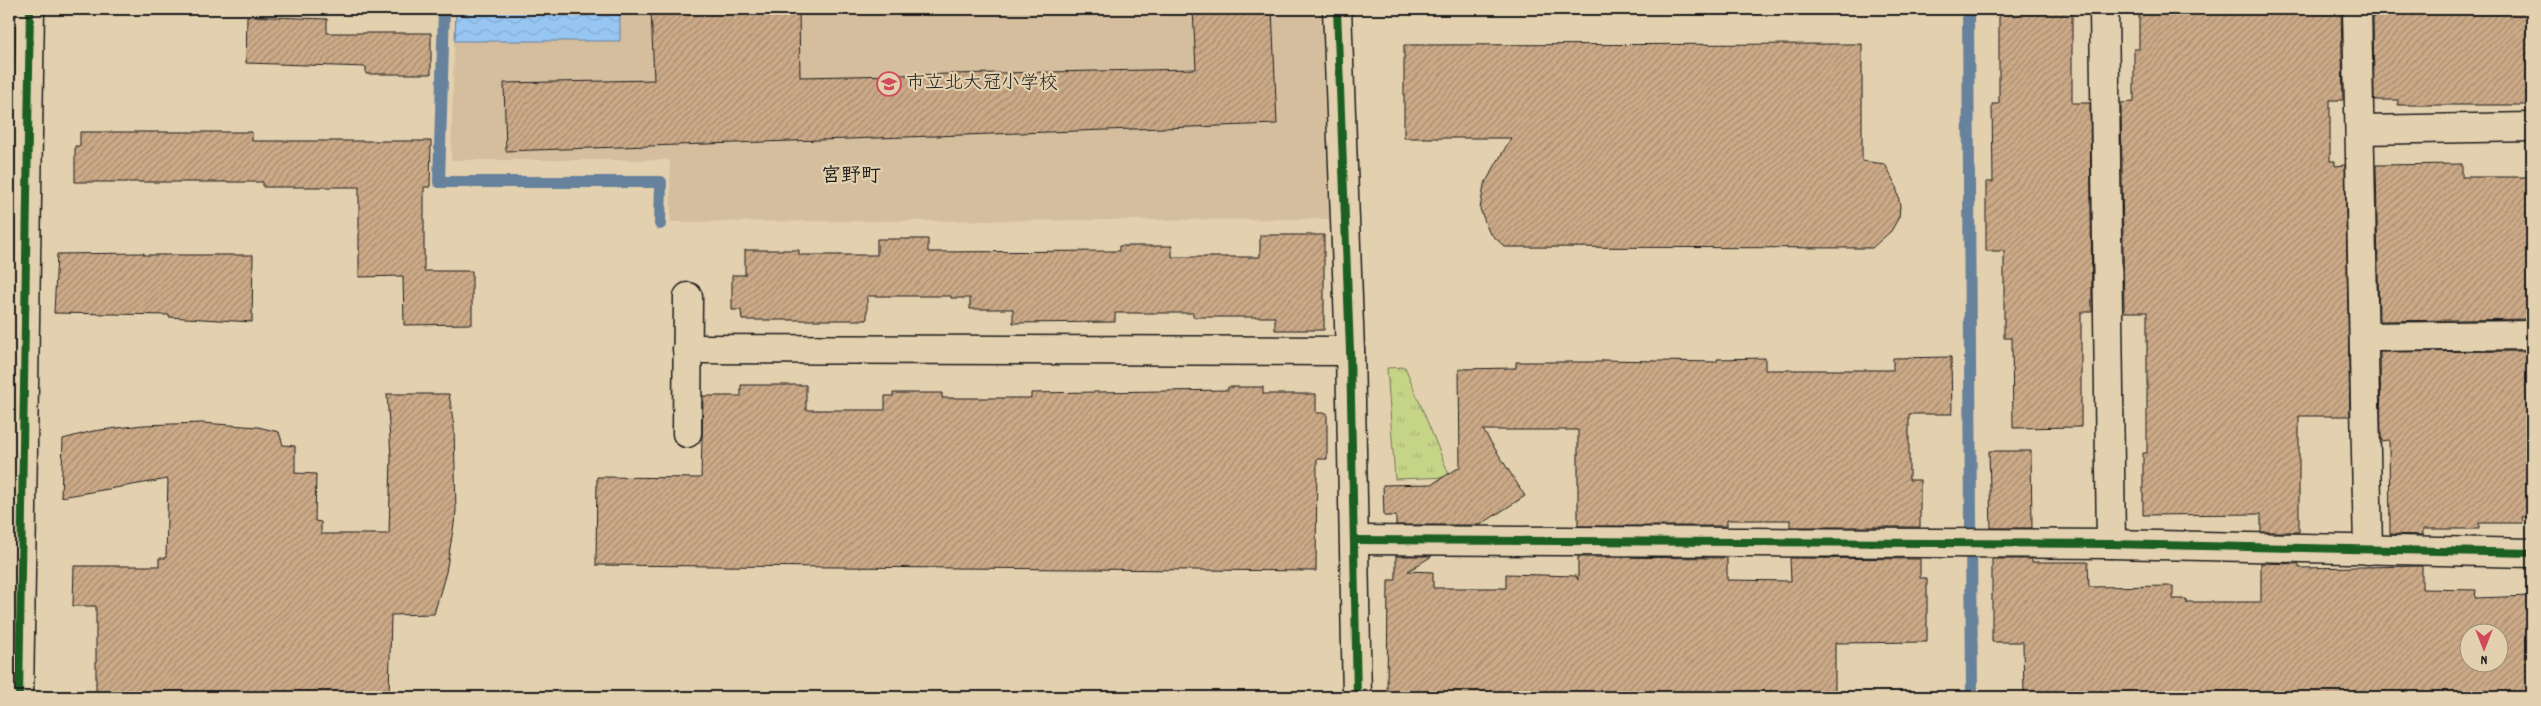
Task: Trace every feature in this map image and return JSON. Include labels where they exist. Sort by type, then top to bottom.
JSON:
[{"type":"street","points":[[19,697],[30,9]]},
{"type":"street","points":[[1337,9],[1350,351],[1357,697]]},
{"type":"street","points":[[2104,9],[2111,544]]},
{"type":"street","points":[[2357,9],[2368,550]]},
{"type":"street","points":[[2360,130],[2532,127]]},
{"type":"street","points":[[687,432],[688,297]]},
{"type":"street","points":[[2364,337],[2532,335]]},
{"type":"street","points":[[687,349],[1350,351]]},
{"type":"street","points":[[1355,540],[2111,544],[2532,553]]},
{"type":"shaded area","name":"市立北大冠小学校","points":[[455,9],[1321,9],[1329,219],[671,222],[670,160],[451,160]]},
{"type":"green space","points":[[1405,367],[1450,477],[1395,479],[1387,368]]},
{"type":"water","points":[[456,9],[620,9],[620,41],[455,41]]},
{"type":"building","points":[[651,9],[799,9],[800,77],[1196,69],[1193,9],[1272,9],[1277,124],[506,151],[504,83],[654,80]]},
{"type":"building","points":[[1999,9],[2072,9],[2072,103],[2090,103],[2092,312],[2081,312],[2081,427],[2013,428],[2012,338],[2004,338],[2004,251],[1986,251],[1986,182],[1993,182],[1992,104],[1999,104]]},
{"type":"building","points":[[2139,9],[2341,9],[2343,100],[2330,100],[2330,161],[2335,161],[2335,166],[2345,165],[2350,416],[2299,416],[2299,532],[2261,532],[2261,514],[2143,515],[2143,453],[2147,453],[2147,312],[2124,312],[2121,103],[2134,102],[2134,49],[2139,49]]},
{"type":"building","points":[[2373,9],[2532,9],[2532,105],[2398,105],[2398,100],[2374,100]]},
{"type":"building","points":[[247,16],[327,19],[327,33],[431,33],[431,74],[366,74],[366,67],[246,63]]},
{"type":"building","points":[[1862,44],[1862,161],[1885,164],[1896,186],[1900,205],[1899,217],[1891,231],[1872,248],[1505,247],[1489,232],[1480,209],[1484,185],[1511,138],[1404,138],[1404,45]]},
{"type":"building","points":[[80,132],[252,132],[252,141],[431,141],[430,187],[424,187],[424,271],[472,271],[472,324],[404,325],[403,276],[359,277],[359,187],[263,187],[263,182],[75,182],[75,146],[80,146]]},
{"type":"building","points":[[2462,164],[2462,177],[2532,177],[2532,319],[2379,321],[2376,165]]},
{"type":"building","points":[[1260,235],[1324,235],[1324,330],[1275,330],[1275,317],[1193,317],[1193,313],[1115,313],[1115,322],[1013,323],[1013,309],[970,309],[970,298],[951,298],[951,296],[867,296],[867,320],[742,320],[741,310],[732,310],[732,275],[745,275],[745,250],[799,250],[799,255],[877,255],[877,239],[928,239],[928,252],[1119,251],[1119,246],[1172,246],[1172,257],[1260,257]]},
{"type":"building","points":[[144,253],[144,255],[253,255],[252,322],[169,317],[169,315],[54,313],[57,254]]},
{"type":"building","points":[[2532,351],[2532,517],[2522,517],[2523,523],[2479,523],[2479,529],[2423,529],[2423,535],[2390,534],[2389,440],[2381,441],[2380,352]]},
{"type":"building","points":[[1951,357],[1952,414],[1909,414],[1909,480],[1920,480],[1920,527],[1790,527],[1790,520],[1727,520],[1727,526],[1578,526],[1578,430],[1483,430],[1525,496],[1480,525],[1396,525],[1396,516],[1384,516],[1383,485],[1432,484],[1460,467],[1459,369],[1516,368],[1516,362],[1602,362],[1602,360],[1717,362],[1717,359],[1765,358],[1765,370],[1893,370],[1893,358]]},
{"type":"building","points":[[741,385],[806,385],[806,410],[885,410],[885,396],[893,396],[893,393],[942,393],[942,398],[1031,398],[1031,393],[1228,390],[1228,387],[1263,387],[1263,394],[1316,394],[1316,413],[1327,413],[1327,459],[1317,459],[1316,571],[596,565],[597,477],[701,478],[703,396],[741,396]]},
{"type":"building","points":[[387,394],[449,394],[454,427],[456,512],[446,572],[434,614],[391,615],[389,697],[96,697],[96,606],[73,606],[74,566],[159,566],[159,558],[166,558],[168,479],[61,497],[63,439],[93,431],[143,425],[202,423],[258,427],[279,432],[283,445],[295,446],[295,473],[316,474],[315,521],[321,522],[321,534],[389,534],[391,456]]},
{"type":"building","points":[[1989,451],[2031,451],[2032,528],[1991,528]]},
{"type":"building","points":[[1396,556],[1432,556],[1408,571],[1433,572],[1433,588],[1506,588],[1506,574],[1576,576],[1578,580],[1578,557],[1727,558],[1727,580],[1791,581],[1790,558],[1920,559],[1920,578],[1927,578],[1927,642],[1835,643],[1835,697],[1387,697],[1388,580],[1396,580]]},
{"type":"building","points":[[1992,559],[2032,559],[2032,562],[2088,562],[2089,587],[2173,586],[2173,599],[2186,599],[2186,602],[2261,602],[2261,563],[2299,564],[2299,568],[2422,566],[2422,589],[2476,590],[2475,598],[2532,596],[2531,697],[2024,697],[2023,642],[1992,642]]},
{"type":"waterway","points":[[444,9],[439,182],[661,182],[660,224]]},
{"type":"waterway","points":[[1968,9],[1972,697]]},
{"type":"cycle path","points":[[19,697],[30,9]]},
{"type":"cycle path","points":[[1337,9],[1350,351],[1357,697]]},
{"type":"cycle path","points":[[1355,540],[2111,544],[2532,553]]},
{"type":"place","name":"市立北大冠小学校","points":[[889,84]]},
{"type":"district","name":"宮野町","points":[[851,177]]}]
